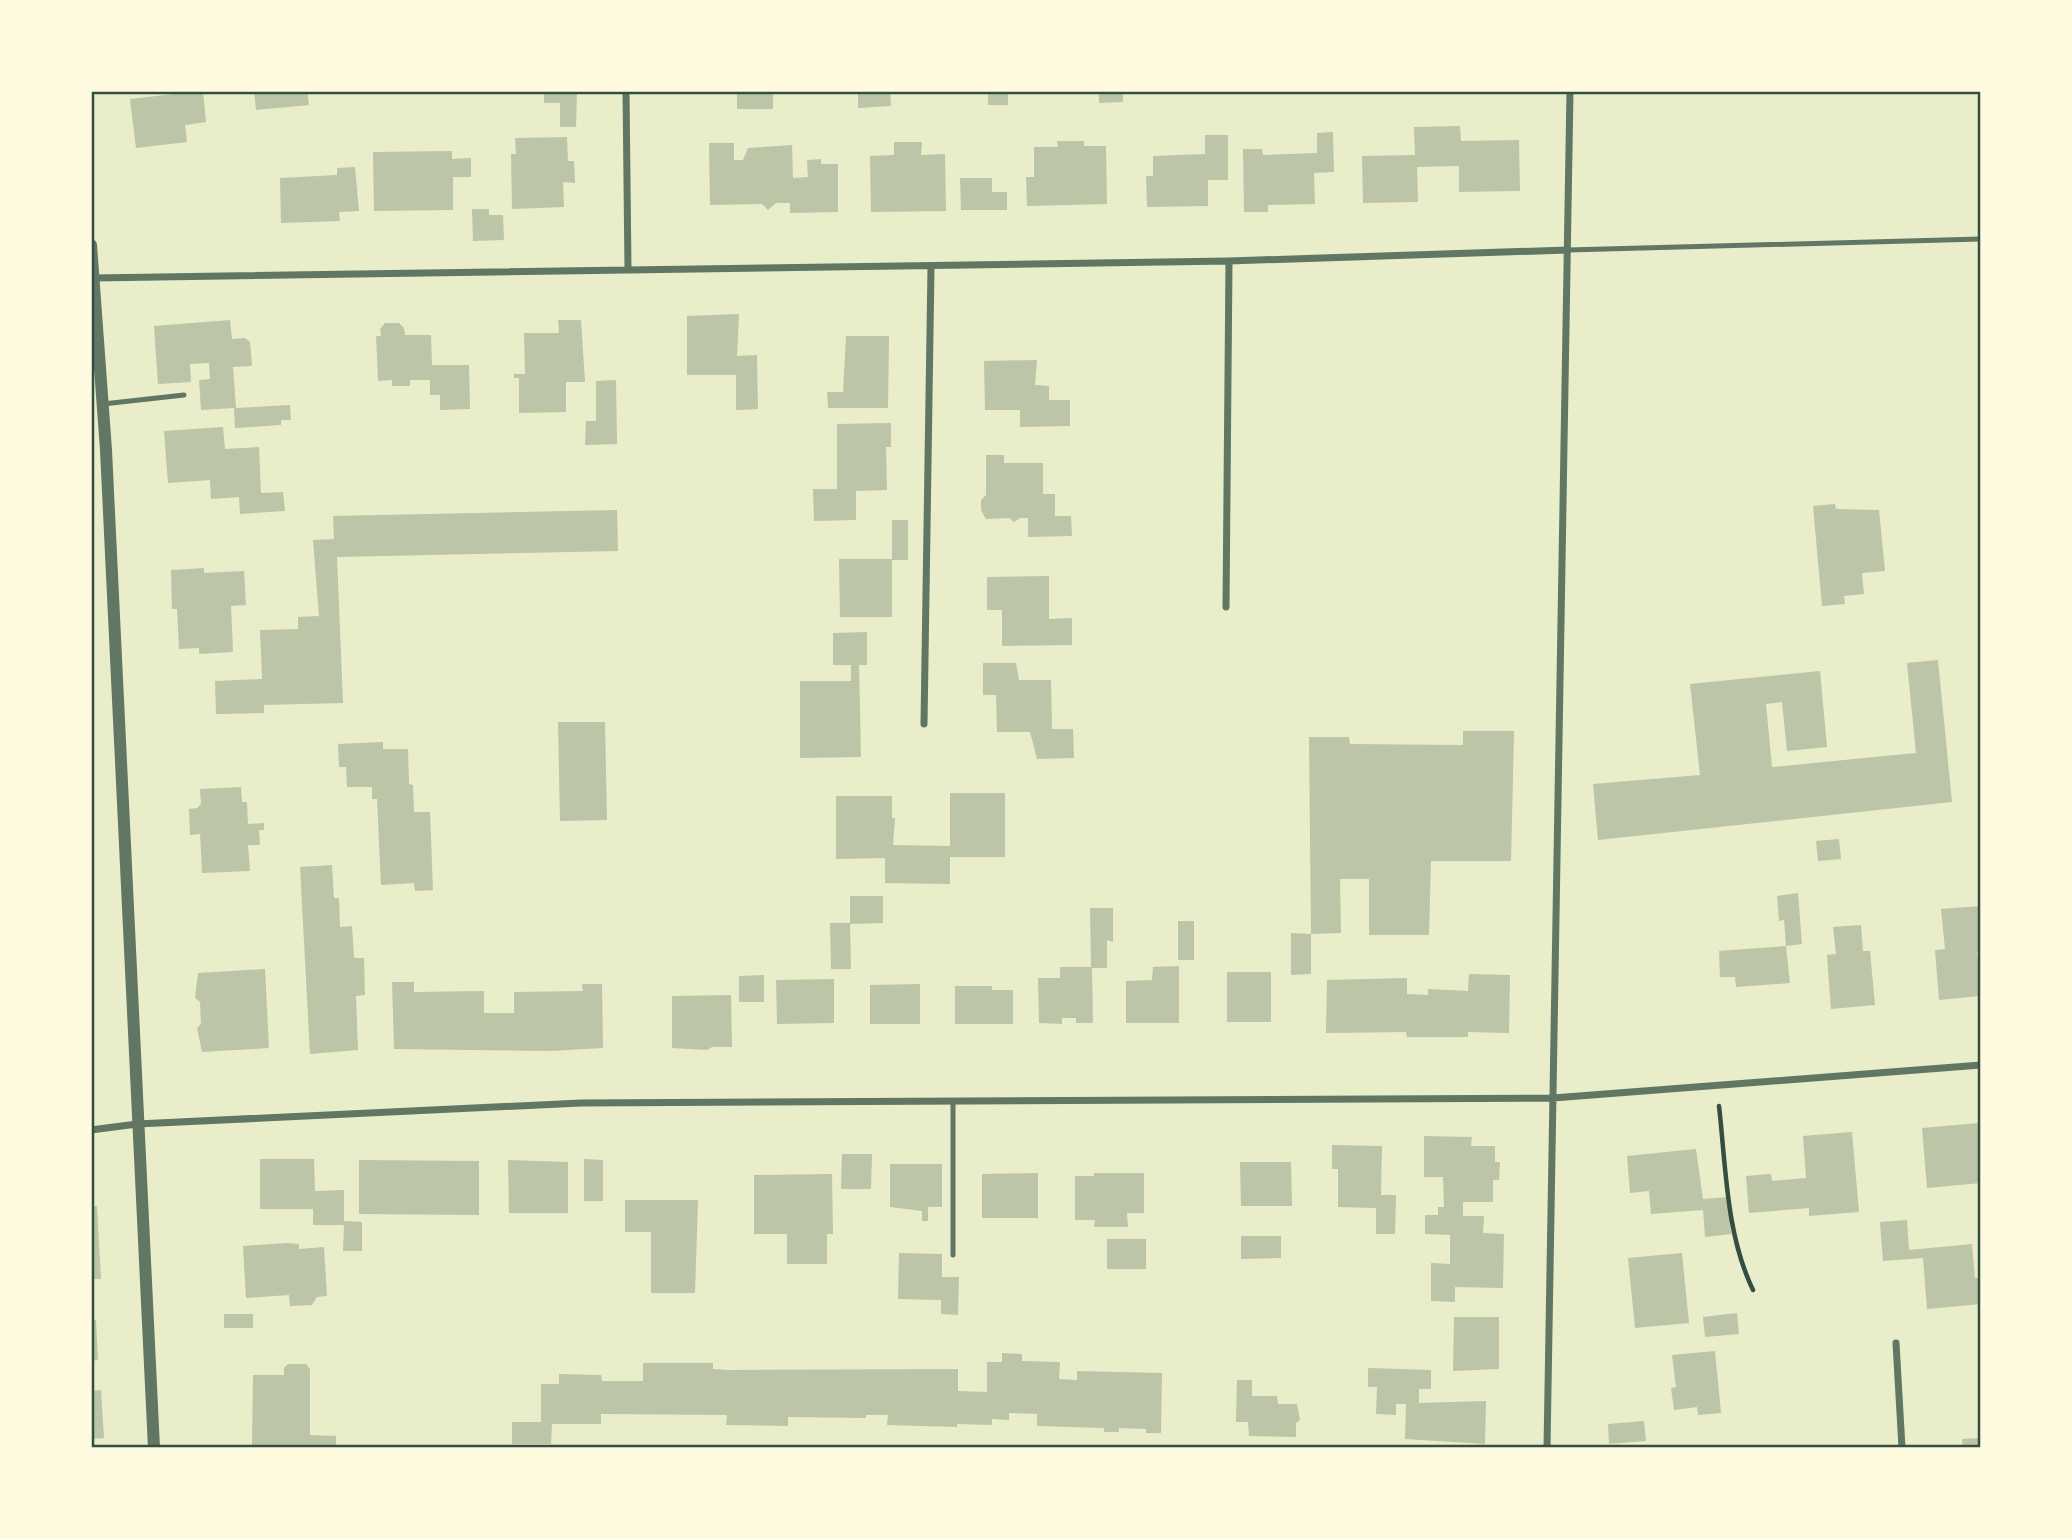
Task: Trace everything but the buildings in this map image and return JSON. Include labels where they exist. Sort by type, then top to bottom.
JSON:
[{"type":"street","points":[[626,91],[628,270]]},
{"type":"street","points":[[1547,1448],[1570,91]]},
{"type":"street","points":[[91,246],[103,404],[154,1448]]},
{"type":"street","points":[[94,278],[931,267],[1568,250]]},
{"type":"street","points":[[1226,607],[1229,261]]},
{"type":"street","points":[[924,724],[931,267]]},
{"type":"street","points":[[91,1130],[137,1125],[581,1103],[1553,1098],[1981,1065]]},
{"type":"street","points":[[1896,1343],[1902,1448]]},
{"type":"lane","points":[[1568,250],[1981,239]]},
{"type":"lane","points":[[103,404],[184,395]]},
{"type":"lane","points":[[953,1101],[953,1255]]},
{"type":"path","points":[[1717,1086],[1733,1231],[1740,1262],[1753,1290]]}]
